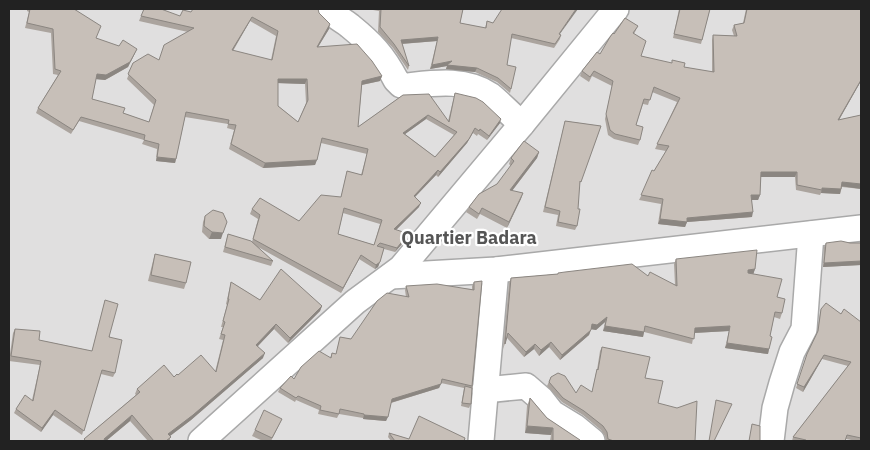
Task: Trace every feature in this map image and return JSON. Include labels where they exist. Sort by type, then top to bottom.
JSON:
[{"type":"street","points":[[329,9],[332,14],[374,45],[401,85],[457,83],[470,86],[489,95],[522,124]]},
{"type":"street","points":[[201,441],[355,302],[401,268],[616,9]]},
{"type":"street","points":[[391,276],[496,270],[861,228]]},
{"type":"street","points":[[771,441],[775,408],[780,391],[792,352],[804,329],[811,234]]},
{"type":"street","points":[[481,441],[496,270]]},
{"type":"street","points":[[485,390],[526,386],[541,398],[552,413],[576,427],[592,441]]},
{"type":"shaded area","points":[[9,9],[861,9],[861,441],[9,441]]},
{"type":"building","points":[[30,9],[74,9],[101,26],[96,38],[119,46],[123,40],[137,49],[130,62],[106,75],[97,74],[92,99],[125,108],[123,113],[149,122],[156,100],[128,74],[133,63],[148,54],[159,60],[164,45],[194,28],[141,16],[144,9],[161,9],[180,16],[183,10],[191,12],[193,9],[318,9],[319,13],[330,24],[317,47],[357,44],[382,76],[362,81],[358,127],[403,95],[429,94],[449,122],[455,93],[476,98],[501,119],[489,136],[480,129],[479,131],[475,128],[469,139],[440,172],[438,170],[414,196],[421,203],[394,229],[406,233],[397,248],[380,243],[377,246],[384,248],[380,262],[376,265],[361,255],[343,288],[253,239],[260,215],[252,209],[260,198],[299,221],[321,195],[341,197],[347,171],[362,175],[368,149],[322,138],[317,160],[265,163],[231,144],[236,125],[228,124],[229,120],[186,112],[176,159],[157,157],[159,144],[144,140],[145,135],[81,117],[73,130],[38,108],[61,71],[55,69],[53,29],[27,23]],"holes":[[[252,17],[278,31],[272,60],[232,50]],[[278,79],[307,79],[308,100],[298,122],[278,106]],[[428,115],[457,132],[435,157],[403,133]],[[344,208],[382,220],[374,245],[338,234]]]},
{"type":"building","points":[[381,9],[463,9],[460,23],[486,28],[487,21],[493,23],[502,9],[576,9],[559,34],[561,35],[555,44],[512,34],[507,65],[516,67],[511,89],[498,78],[477,68],[447,65],[452,61],[432,65],[438,37],[401,40],[409,66],[380,27]]},
{"type":"building","points":[[680,9],[710,9],[702,40],[674,34]]},
{"type":"building","points":[[747,9],[861,9],[861,80],[838,120],[861,115],[861,184],[842,182],[841,189],[822,188],[822,190],[797,185],[797,172],[761,172],[760,195],[751,195],[753,212],[687,218],[687,222],[660,219],[663,199],[641,195],[652,170],[654,171],[669,146],[657,144],[680,98],[654,87],[650,100],[644,99],[636,125],[643,127],[640,140],[615,134],[610,130],[606,114],[613,81],[594,71],[590,77],[582,71],[597,52],[600,54],[625,18],[638,26],[633,33],[646,41],[641,56],[672,63],[672,60],[685,63],[684,67],[714,72],[713,35],[737,36],[734,25],[744,23]]},
{"type":"building","points":[[565,121],[601,126],[580,181],[578,209],[580,209],[577,226],[558,222],[560,211],[545,207]]},
{"type":"building","points":[[524,141],[539,152],[510,190],[523,193],[509,222],[482,208],[479,214],[469,207],[479,194],[497,184],[514,161],[511,158]]},
{"type":"building","points":[[213,210],[223,213],[227,222],[223,233],[212,232],[204,226],[205,216]]},
{"type":"building","points":[[228,234],[251,241],[273,261],[225,247]]},
{"type":"building","points":[[841,241],[861,243],[861,261],[824,263],[826,243]]},
{"type":"building","points":[[757,250],[755,269],[748,270],[748,273],[782,279],[777,297],[785,299],[782,313],[775,312],[769,349],[727,343],[730,326],[695,328],[694,339],[645,326],[644,332],[605,326],[607,317],[597,325],[592,324],[591,330],[562,355],[551,342],[541,350],[535,344],[526,352],[508,333],[505,344],[511,278],[632,264],[648,276],[650,272],[677,286],[676,259]]},
{"type":"building","points":[[155,254],[191,262],[186,283],[151,275]]},
{"type":"building","points":[[281,269],[322,306],[290,338],[276,324],[256,345],[265,353],[168,434],[171,437],[166,441],[154,441],[132,415],[104,439],[105,441],[86,441],[84,439],[140,392],[137,389],[164,365],[174,377],[201,355],[216,372],[225,335],[221,334],[225,322],[223,321],[231,282],[260,300]]},
{"type":"building","points":[[482,281],[472,386],[442,379],[441,384],[392,399],[388,417],[364,415],[340,409],[339,414],[320,410],[321,406],[298,396],[296,398],[280,388],[291,376],[294,379],[301,367],[319,351],[331,358],[332,353],[336,354],[340,337],[351,339],[377,301],[387,293],[409,297],[406,286],[437,284],[474,290],[474,282]]},
{"type":"building","points":[[105,300],[118,304],[109,337],[122,340],[115,373],[102,370],[84,431],[55,410],[42,428],[16,409],[25,395],[33,401],[41,361],[11,356],[15,329],[40,331],[39,340],[92,351]]},
{"type":"building","points":[[826,303],[841,314],[844,309],[861,322],[861,438],[847,435],[845,441],[806,441],[793,437],[851,362],[824,355],[804,387],[797,384],[807,354],[818,331],[821,309]]},
{"type":"building","points":[[602,347],[650,357],[645,378],[663,381],[658,403],[677,408],[697,401],[695,441],[614,441],[608,439],[607,432],[603,426],[563,398],[549,382],[551,377],[558,373],[565,376],[576,393],[581,385],[592,392]]},
{"type":"building","points":[[465,386],[472,388],[471,404],[462,403]]},
{"type":"building","points":[[530,398],[547,418],[580,441],[553,441],[553,428],[527,426]]},
{"type":"building","points":[[716,400],[732,404],[714,441],[709,441]]},
{"type":"building","points":[[264,410],[282,419],[272,438],[255,430]]},
{"type":"building","points":[[419,416],[465,438],[464,441],[395,441],[389,433],[409,439]]},
{"type":"building","points":[[752,424],[760,426],[760,441],[749,441]]},
{"type":"district","name":"Quartier Badara","points":[[469,237]]}]
